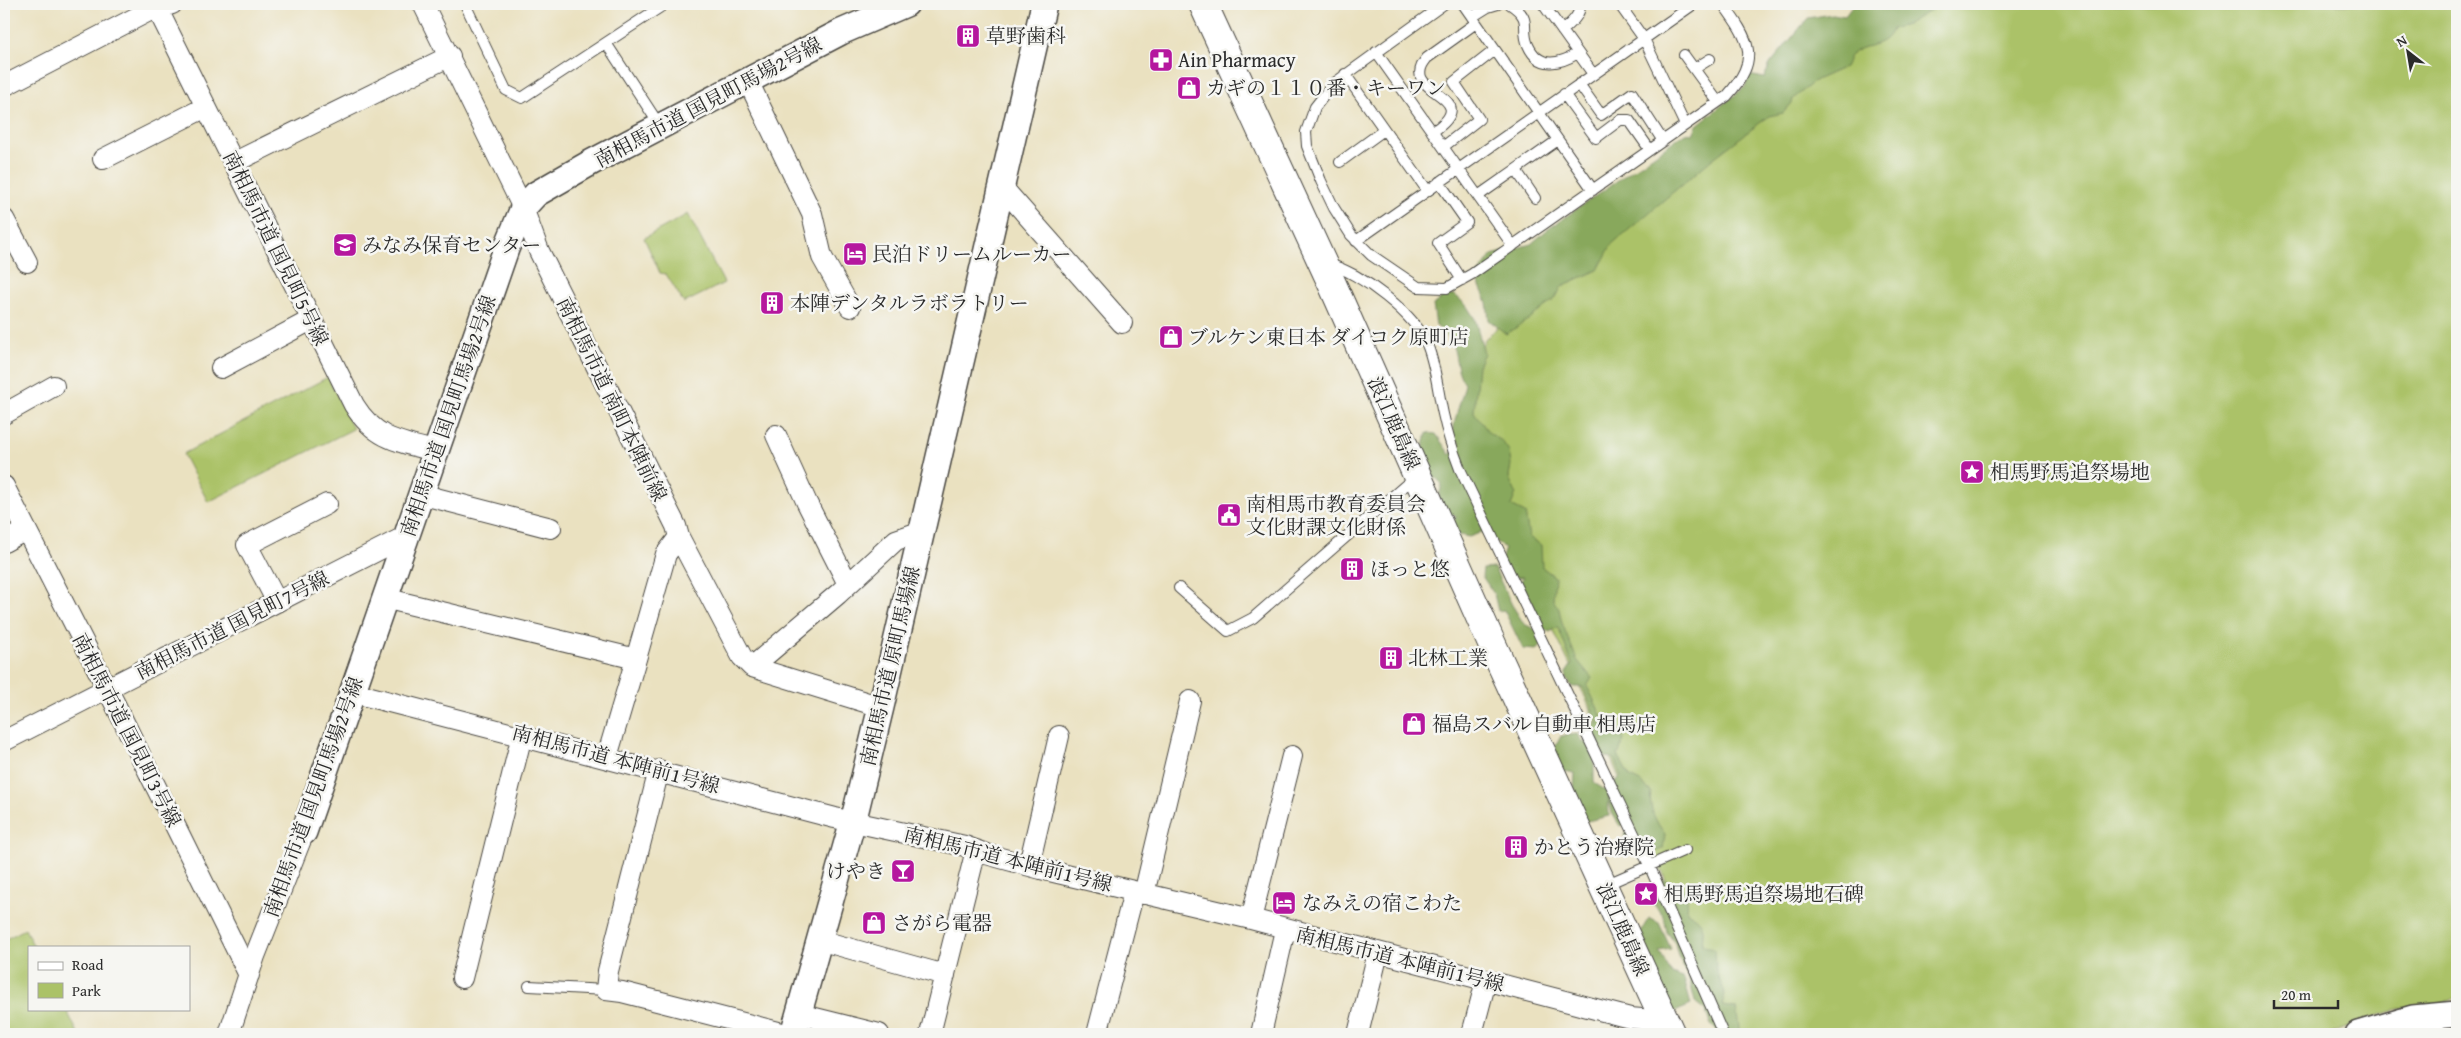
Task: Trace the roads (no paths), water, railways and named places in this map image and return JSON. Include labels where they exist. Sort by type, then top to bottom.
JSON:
[{"type":"main road","name":"浪江鹿島線","points":[[1203,4],[1322,262],[1491,642],[1668,1028]]},
{"type":"street","name":"南相馬市道 南町本陣前線","points":[[423,4],[523,208],[539,250],[676,526],[679,537],[742,657],[752,667]]},
{"type":"street","name":"南相馬市道 国見町馬場2号線","points":[[229,1034],[304,832],[435,451],[506,249],[523,208],[529,200],[550,186],[660,126],[842,32],[906,4]]},
{"type":"street","name":"南相馬市道 原町馬場線","points":[[793,1028],[852,821],[881,706],[1044,4]]},
{"type":"street","points":[[4,86],[161,5]]},
{"type":"street","name":"南相馬市道 国見町5号線","points":[[161,5],[206,107],[235,162],[354,405],[370,426],[382,435],[397,442],[435,451]]},
{"type":"street","points":[[235,162],[450,56]]},
{"type":"street","points":[[748,81],[809,207],[822,257],[850,307]]},
{"type":"street","points":[[103,159],[206,107]]},
{"type":"street","points":[[1002,187],[1122,323]]},
{"type":"street","points":[[4,219],[27,262]]},
{"type":"street","points":[[220,368],[311,320]]},
{"type":"street","points":[[4,414],[54,386]]},
{"type":"street","points":[[776,435],[807,503],[848,584]]},
{"type":"street","name":"南相馬市道 国見町3号線","points":[[4,486],[249,976]]},
{"type":"street","points":[[420,494],[551,528]]},
{"type":"street","points":[[277,602],[247,545],[327,504]]},
{"type":"street","points":[[4,542],[26,530]]},
{"type":"street","points":[[752,667],[896,540],[922,531]]},
{"type":"street","name":"南相馬市道 国見町7号線","points":[[4,741],[406,536]]},
{"type":"street","points":[[607,757],[666,554],[679,537]]},
{"type":"street","points":[[384,598],[636,659]]},
{"type":"street","points":[[752,667],[881,706]]},
{"type":"street","name":"南相馬市道 本陣前1号線","points":[[351,692],[660,770],[852,821],[1251,919],[1285,930],[1668,1028]]},
{"type":"street","points":[[1097,1034],[1139,893],[1190,701]]},
{"type":"street","points":[[462,978],[522,735]]},
{"type":"street","points":[[1029,865],[1059,736]]},
{"type":"street","points":[[1251,919],[1292,756]]},
{"type":"street","points":[[660,770],[608,971],[606,990],[793,1028],[879,1034]]},
{"type":"street","points":[[930,1034],[976,850]]},
{"type":"street","points":[[1261,1034],[1285,930]]},
{"type":"street","points":[[818,940],[945,975]]},
{"type":"street","points":[[1358,1034],[1378,953]]},
{"type":"street","points":[[1472,1034],[1486,980]]},
{"type":"street","points":[[2358,1034],[2413,1018],[2457,1014]]},
{"type":"lane","points":[[465,4],[506,90],[522,98],[665,4]]},
{"type":"lane","points":[[1444,4],[1333,84],[1315,107],[1306,132],[1307,146],[1334,208],[1356,240],[1371,255],[1418,287],[1447,288],[1462,280],[1728,96],[1741,81],[1747,68],[1749,50],[1746,40],[1723,4]]},
{"type":"lane","points":[[1463,4],[1593,190]]},
{"type":"lane","points":[[1432,132],[1443,125],[1449,117],[1449,103],[1445,97],[1426,86],[1420,72],[1422,64],[1488,7],[1498,4]]},
{"type":"lane","points":[[1510,4],[1518,9],[1524,18],[1528,46],[1539,59],[1548,63],[1557,63],[1578,53]]},
{"type":"lane","points":[[1543,4],[1593,74]]},
{"type":"lane","points":[[1562,31],[1572,22],[1581,9],[1580,4]]},
{"type":"lane","points":[[1619,4],[1644,39],[1685,126]]},
{"type":"lane","points":[[1356,240],[1694,4]]},
{"type":"lane","points":[[606,42],[660,126]]},
{"type":"lane","points":[[1443,147],[1479,119],[1454,82],[1495,50]]},
{"type":"lane","points":[[1376,52],[1513,246]]},
{"type":"lane","points":[[1684,55],[1718,102]]},
{"type":"lane","points":[[1694,69],[1710,59]]},
{"type":"lane","points":[[1345,74],[1427,190]]},
{"type":"lane","points":[[1579,84],[1601,115],[1632,94],[1663,141]]},
{"type":"lane","points":[[1564,94],[1596,138],[1620,120],[1630,120],[1650,150]]},
{"type":"lane","points":[[1340,162],[1384,130]]},
{"type":"lane","points":[[1478,196],[1558,140]]},
{"type":"lane","points":[[1516,170],[1535,198]]},
{"type":"lane","points":[[1439,182],[1467,222],[1438,243],[1462,280]]},
{"type":"lane","points":[[1322,262],[1348,271],[1381,292],[1401,311],[1428,346],[1450,442],[1460,469],[1650,865],[1695,974],[1723,1034]]},
{"type":"lane","points":[[1179,588],[1228,631],[1253,618],[1417,475]]},
{"type":"lane","points":[[1604,885],[1685,850]]},
{"type":"lane","points":[[529,986],[606,990]]},
{"type":"place","name":"草野歯科","points":[[968,36]]},
{"type":"place","name":"Ain Pharmacy","points":[[1161,60]]},
{"type":"place","name":"カギの１１０番・キーワン","points":[[1189,88]]},
{"type":"place","name":"みなみ保育センター","points":[[345,245]]},
{"type":"place","name":"民泊ドリームルーカー","points":[[855,254]]},
{"type":"place","name":"本陣デンタルラボラトリー","points":[[772,303]]},
{"type":"place","name":"ブルケン東日本 ダイコク原町店","points":[[1171,337]]},
{"type":"place","name":"相馬野馬追祭場地","points":[[1972,472]]},
{"type":"place","name":"南相馬市教育委員会 文化財課文化財係","points":[[1229,515]]},
{"type":"place","name":"ほっと悠","points":[[1352,569]]},
{"type":"place","name":"北林工業","points":[[1391,658]]},
{"type":"place","name":"福島スバル自動車 相馬店","points":[[1414,724]]},
{"type":"place","name":"かとう治療院","points":[[1516,847]]},
{"type":"place","name":"けやき","points":[[903,871]]},
{"type":"place","name":"相馬野馬追祭場地石碑","points":[[1646,894]]},
{"type":"place","name":"なみえの宿こわた","points":[[1284,903]]},
{"type":"place","name":"さがら電器","points":[[874,923]]}]
